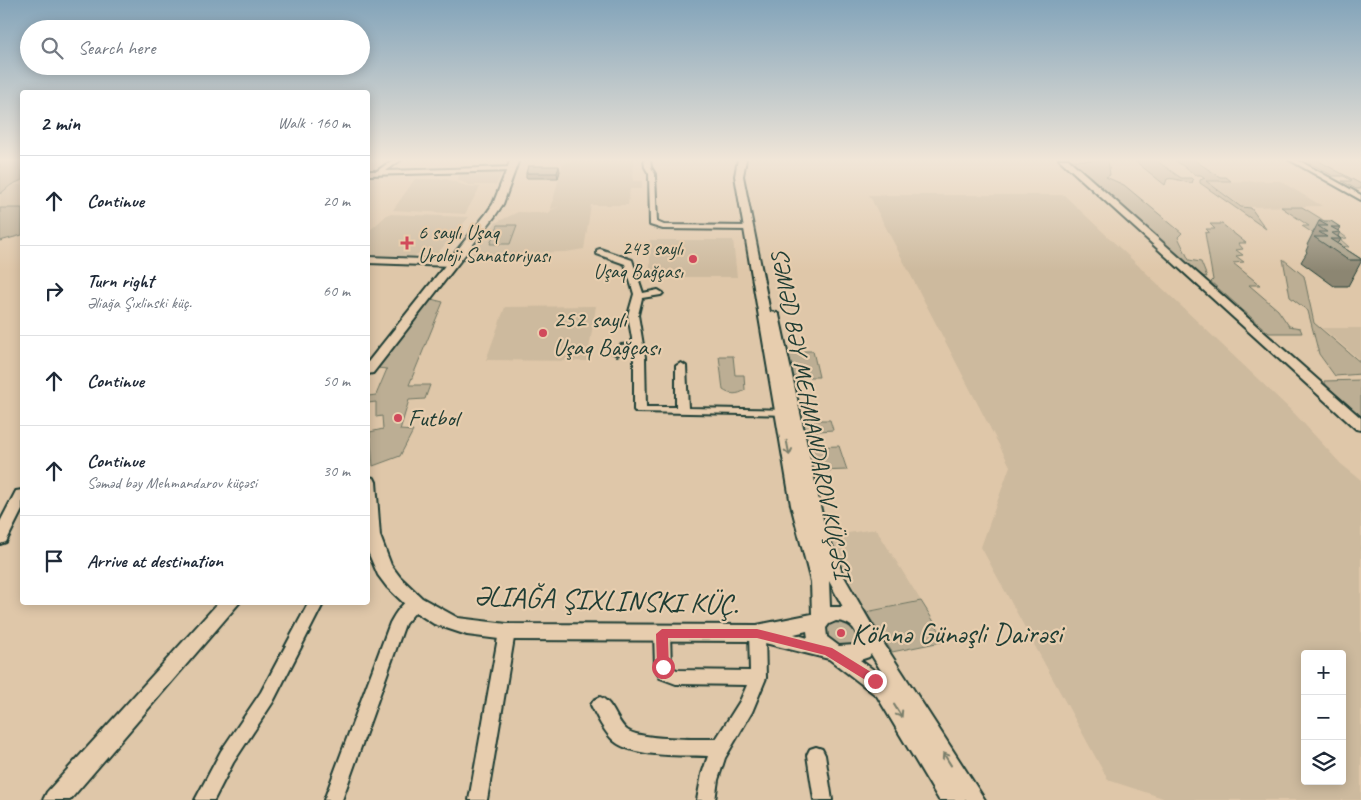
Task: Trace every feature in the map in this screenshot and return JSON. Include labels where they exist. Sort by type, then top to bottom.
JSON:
[{"type":"main road","points":[[370,367],[496,208],[501,196]]},
{"type":"main road","name":"SƏMƏD BƏY MEHMANDAROV KÜÇƏSI","points":[[742,196],[747,228],[788,413],[816,524],[835,576],[866,630],[973,800]]},
{"type":"main road","name":"SƏMƏD BƏY MEHMANDAROV KÜÇƏSI","points":[[749,196],[788,413],[803,524],[820,582],[821,619]]},
{"type":"main road","points":[[1105,196],[1361,426]]},
{"type":"main road","points":[[0,538],[20,499]]},
{"type":"main road","points":[[370,528],[373,544],[382,567],[415,603],[453,624],[507,632],[757,633],[798,626],[835,613],[859,620],[866,630],[866,646],[862,652],[846,656],[757,633]]},
{"type":"main road","points":[[55,800],[228,605]]},
{"type":"main road","points":[[821,619],[816,625],[817,639],[884,690],[952,800]]},
{"type":"street","points":[[652,196],[653,223],[663,227],[747,228]]},
{"type":"street","points":[[600,252],[629,262],[639,296],[632,315],[639,347],[640,410],[788,413]]},
{"type":"street","points":[[370,260],[452,263]]},
{"type":"street","points":[[639,296],[658,293]]},
{"type":"street","points":[[617,352],[624,347],[639,347]]},
{"type":"street","points":[[681,366],[682,410]]},
{"type":"street","points":[[332,800],[398,623],[404,613],[415,603]]},
{"type":"street","points":[[204,800],[227,757],[267,697],[315,605]]},
{"type":"street","points":[[478,800],[507,632]]},
{"type":"street","points":[[706,800],[711,772],[721,748],[753,692],[758,678],[760,659],[757,633]]},
{"type":"street","points":[[662,634],[663,667],[666,673],[676,676],[758,678]]},
{"type":"street","points":[[600,705],[616,730],[626,739],[641,743],[721,748]]},
{"type":"street","points":[[816,754],[823,800]]},
{"type":"shaded area","points":[[0,196],[20,196],[20,207],[0,207]]},
{"type":"shaded area","points":[[403,196],[475,196],[465,214],[393,210]]},
{"type":"shaded area","points":[[554,196],[629,196],[628,205],[591,205],[584,249],[566,252],[522,253],[521,255],[472,259],[473,256],[470,256],[495,223],[518,212],[550,213],[551,210],[559,207],[551,209]]},
{"type":"shaded area","points":[[870,196],[1065,196],[1295,414],[1341,464],[1361,480],[1361,800],[1169,800],[1108,780],[981,547],[1010,466]]},
{"type":"shaded area","points":[[1112,196],[1138,196],[1182,233],[1178,237],[1189,260],[1201,262],[1207,277],[1202,276]]},
{"type":"shaded area","points":[[1219,196],[1227,196],[1241,207],[1251,208],[1266,229]]},
{"type":"shaded area","points":[[1228,196],[1306,196],[1322,206],[1243,207]]},
{"type":"shaded area","points":[[1281,207],[1302,207],[1347,238],[1340,239],[1349,247],[1331,245],[1302,226],[1309,226]]},
{"type":"shaded area","points":[[0,208],[20,208],[20,236],[0,241]]},
{"type":"shaded area","name":"6 saylı Uşaq Uroloji Sanatoriyası","points":[[388,214],[469,217],[436,255],[417,254],[412,259],[370,257],[370,230]]},
{"type":"shaded area","points":[[1210,224],[1222,224],[1246,243],[1238,243],[1243,249],[1236,250],[1243,255],[1236,256],[1244,262],[1233,263],[1260,285],[1249,285],[1278,310],[1289,326],[1300,328],[1302,333],[1269,333],[1211,282],[1213,280],[1205,233],[1209,232],[1206,229],[1215,229]]},
{"type":"shaded area","points":[[498,225],[517,225],[510,244],[490,244]]},
{"type":"shaded area","name":"243 saylı Uşaq Bağçası","points":[[650,240],[733,240],[737,277],[650,277]]},
{"type":"shaded area","points":[[1283,259],[1304,276],[1314,323],[1361,363],[1361,374],[1335,376],[1319,354],[1308,311],[1290,297]]},
{"type":"shaded area","points":[[431,299],[443,302],[409,385],[430,385],[425,399],[409,400],[400,430],[413,431],[400,456],[373,466],[370,432],[383,429],[382,416],[376,417],[376,402],[370,403],[370,396],[376,395],[387,369],[377,368]]},
{"type":"shaded area","name":"252 saylı Uşaq Bağçası","points":[[596,306],[587,361],[486,360],[505,307]]},
{"type":"shaded area","points":[[1322,328],[1361,328],[1361,361]]},
{"type":"shaded area","points":[[793,351],[813,351],[819,377],[791,377],[786,354],[793,353]]},
{"type":"shaded area","points":[[719,356],[733,356],[735,375],[744,375],[745,390],[734,394],[723,390]]},
{"type":"shaded area","points":[[1361,380],[1361,416],[1327,386],[1324,381]]},
{"type":"shaded area","points":[[802,420],[830,420],[833,430],[805,432]]},
{"type":"shaded area","points":[[839,446],[847,470],[820,471],[814,466],[810,447]]},
{"type":"shaded area","points":[[876,529],[921,601],[866,612],[827,536]]},
{"type":"shaded area","points":[[921,601],[946,641],[892,652],[866,612]]},
{"type":"shaded area","name":"Köhnə Günəşli Dairəsi","points":[[834,622],[847,623],[853,627],[858,639],[854,646],[843,648],[828,641],[825,631]]},
{"type":"building","points":[[1319,221],[1331,221],[1340,227],[1331,227],[1340,232],[1332,233],[1341,239],[1330,239],[1361,260],[1348,260],[1314,237],[1327,237],[1319,232],[1327,232],[1318,226],[1328,226]]},
{"type":"place","name":"6 saylı Uşaq Uroloji Sanatoriyası","points":[[407,243]]},
{"type":"place","name":"243 saylı Uşaq Bağçası","points":[[693,259]]},
{"type":"place","name":"252 saylı Uşaq Bağçası","points":[[543,333]]},
{"type":"place","name":"Futbol","points":[[398,418]]},
{"type":"place","name":"Köhnə Günəşli Dairəsi","points":[[841,633]]},
{"type":"route","points":[[663,667],[662,634],[757,633],[828,651],[875,681]]}]
